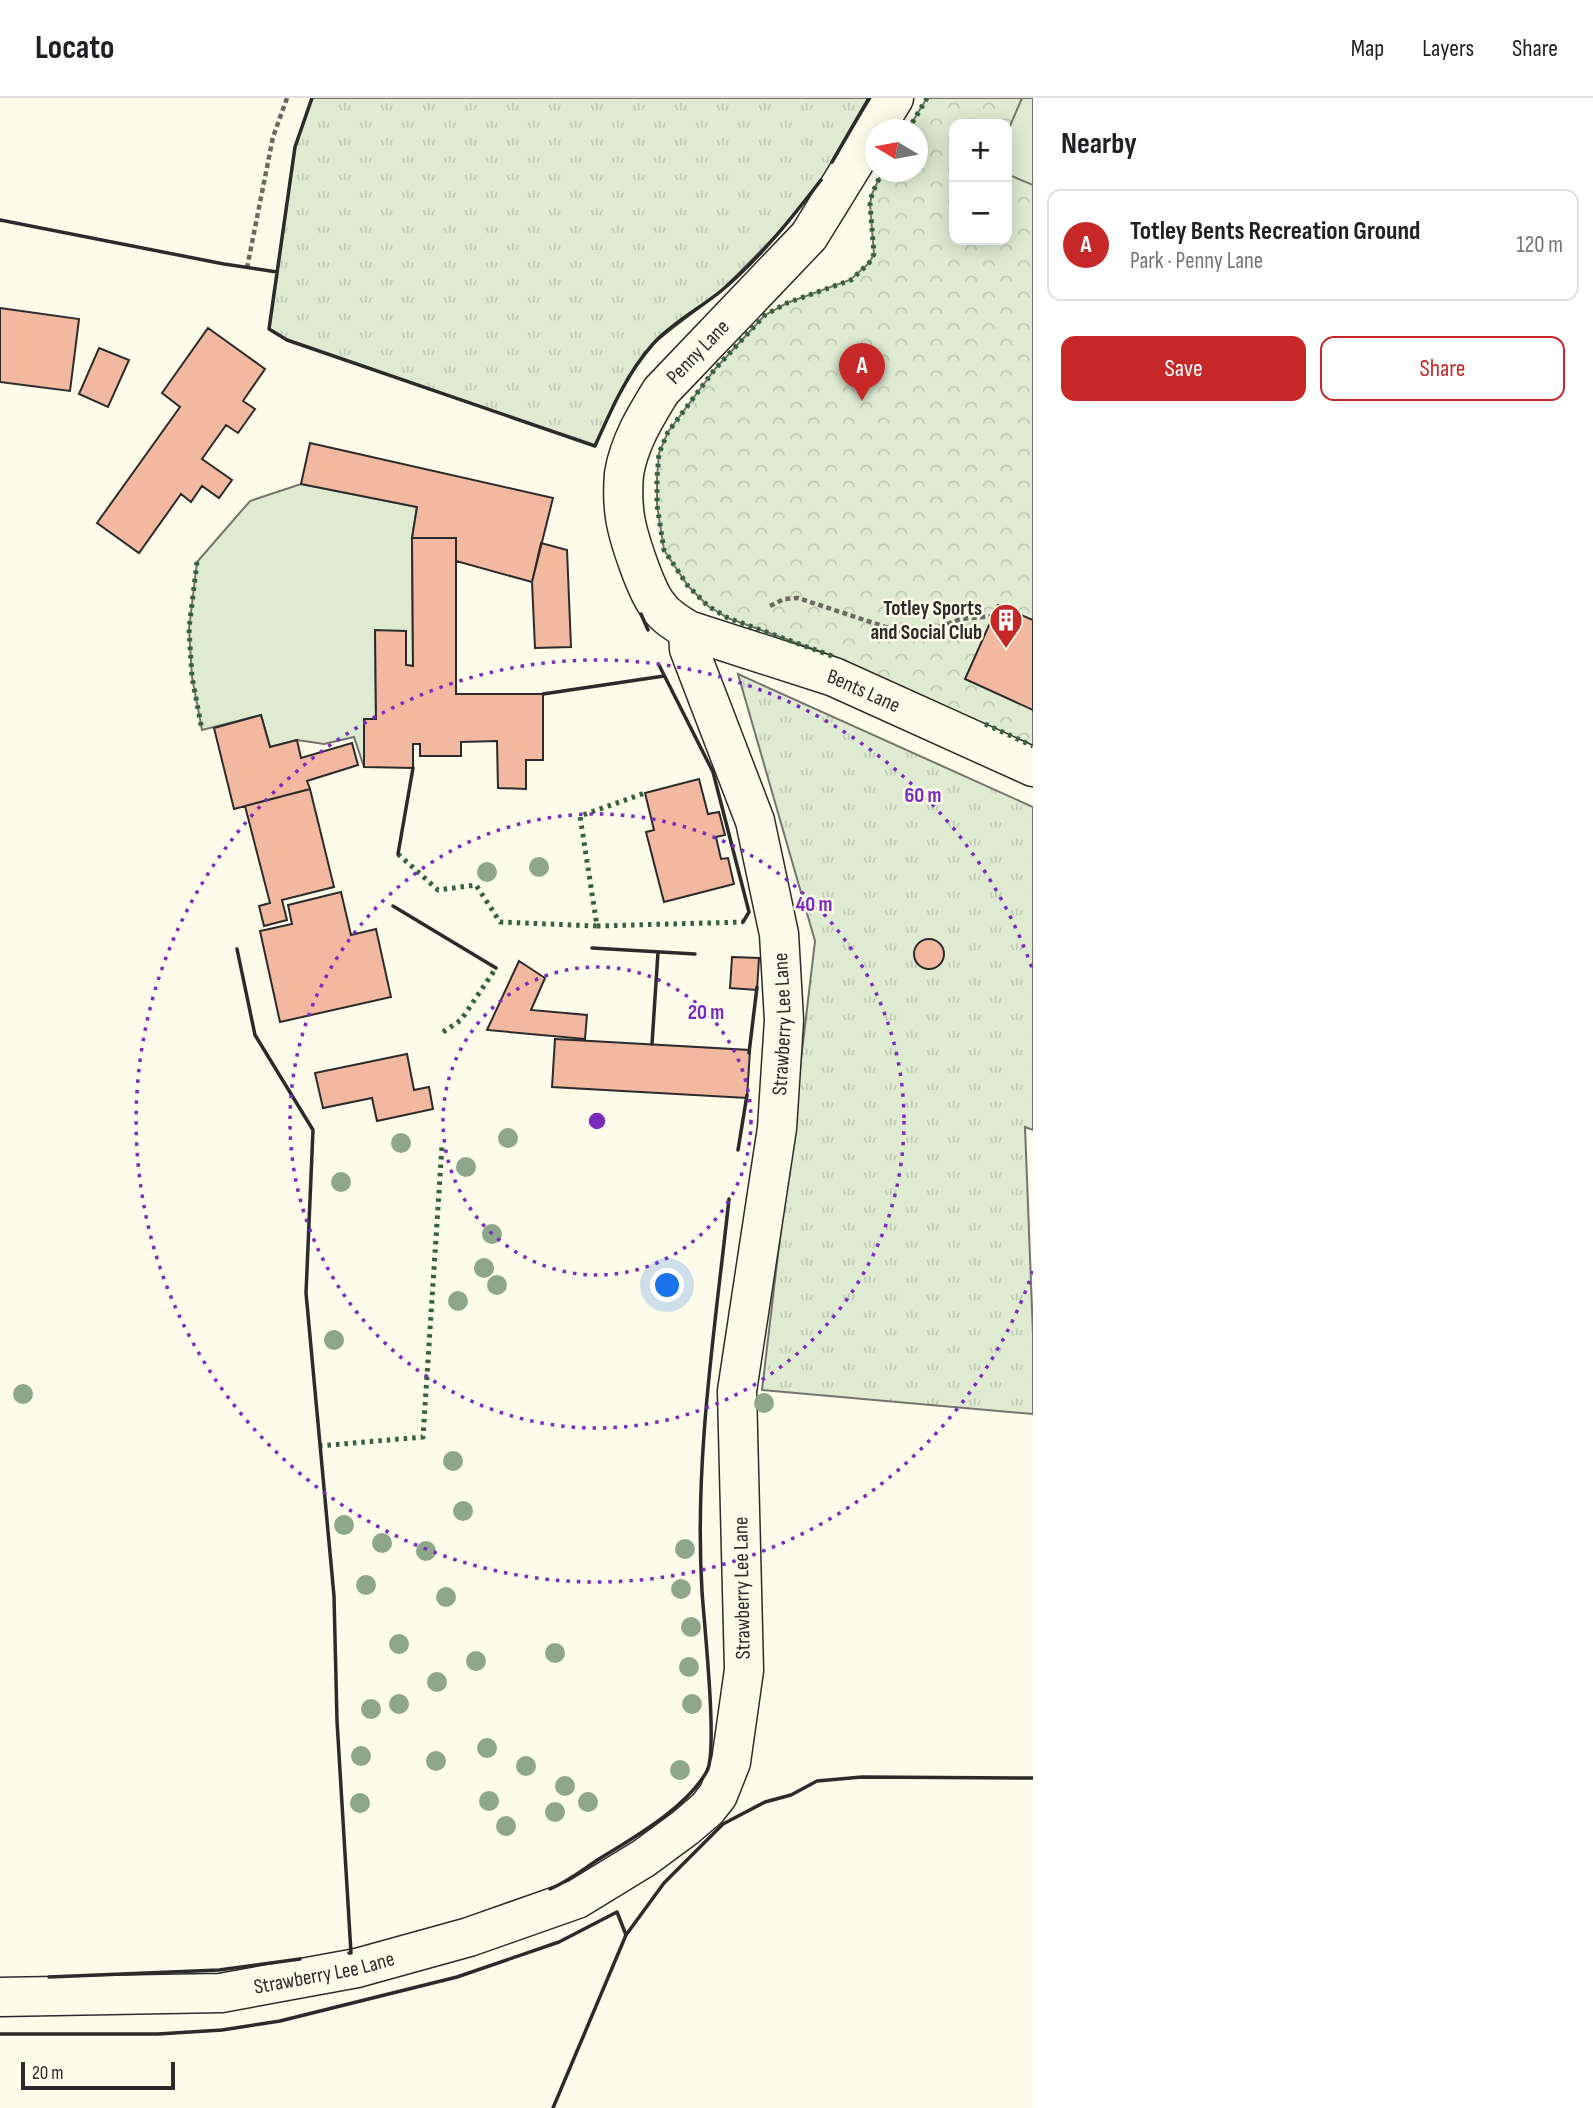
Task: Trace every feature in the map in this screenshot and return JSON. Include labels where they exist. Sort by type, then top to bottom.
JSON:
[{"type":"street","name":"Penny Lane","points":[[688,630],[657,606],[641,570],[625,517],[624,475],[632,444],[661,391],[809,236],[894,98]]},
{"type":"street","name":"Bents Lane","points":[[688,630],[834,677],[1033,767]]},
{"type":"street","name":"Strawberry Lee Lane","points":[[0,1997],[221,1993],[357,1968],[469,1937],[577,1899],[645,1858],[707,1809],[718,1795],[731,1762],[744,1670],[737,1391],[777,1128],[783,1020],[779,934],[755,821],[689,649],[688,630]]},
{"type":"path","points":[[247,268],[273,137],[287,98]]},
{"type":"path","points":[[740,645],[766,608],[784,599],[798,598],[913,636],[961,619],[994,616]]},
{"type":"green space","points":[[312,98],[869,98],[822,179],[786,225],[722,290],[655,342],[634,369],[595,446],[287,340],[269,329],[295,147]]},
{"type":"green space","points":[[927,98],[1033,98],[1033,746],[838,658],[728,618],[708,606],[688,586],[664,550],[657,505],[657,478],[659,453],[668,432],[715,369],[765,315],[787,303],[850,280],[869,263],[874,254],[870,204],[877,182],[928,182],[928,119],[914,119]]},
{"type":"green space","points":[[1022,98],[1033,98],[1033,185],[1012,176],[1012,121]]},
{"type":"green space","points":[[301,484],[417,507],[412,538],[413,666],[406,665],[406,631],[375,631],[376,719],[364,720],[364,767],[354,737],[324,744],[297,740],[270,747],[261,715],[202,730],[192,677],[189,629],[197,562],[250,501]]},
{"type":"green space","points":[[738,674],[1033,807],[1033,1130],[1025,1127],[1033,1335],[1033,1414],[762,1390],[815,941]]},
{"type":"building","points":[[0,308],[79,319],[70,391],[0,382]]},
{"type":"building","points":[[208,328],[265,369],[243,401],[255,409],[238,433],[226,425],[202,459],[232,480],[219,498],[202,486],[191,502],[181,494],[139,553],[97,523],[180,407],[162,393]]},
{"type":"building","points":[[99,348],[129,360],[108,407],[79,394]]},
{"type":"building","points":[[310,443],[553,498],[532,582],[456,561],[456,538],[412,538],[417,507],[301,484]]},
{"type":"building","points":[[412,538],[456,538],[456,694],[543,694],[543,760],[526,760],[526,789],[498,788],[497,741],[461,742],[461,756],[420,756],[420,744],[413,744],[413,768],[364,767],[364,719],[376,719],[375,630],[406,631],[406,665],[413,666]]},
{"type":"building","points":[[541,543],[567,550],[571,647],[535,648],[532,582]]},
{"type":"building","name":"Totley Sports and Social Club","points":[[998,605],[1033,620],[1033,710],[965,679]]},
{"type":"building","points":[[261,715],[270,747],[297,740],[301,758],[352,743],[358,765],[307,781],[310,789],[234,809],[214,728]]},
{"type":"building","points":[[699,779],[708,814],[719,812],[725,835],[716,837],[721,859],[728,858],[734,884],[664,902],[646,832],[654,830],[645,793]]},
{"type":"building","points":[[310,789],[334,887],[282,900],[287,920],[264,926],[259,906],[270,903],[245,806]]},
{"type":"building","points":[[341,892],[351,935],[376,929],[391,997],[280,1022],[260,931],[292,924],[288,905]]},
{"type":"building","points":[[929,939],[940,943],[944,954],[940,965],[929,969],[918,965],[914,954],[918,943]]},
{"type":"building","points":[[732,957],[759,958],[757,990],[730,988]]},
{"type":"building","points":[[519,961],[545,978],[531,1010],[587,1015],[585,1039],[487,1030]]},
{"type":"building","points":[[555,1039],[750,1050],[747,1098],[552,1087]]},
{"type":"building","points":[[407,1054],[414,1090],[429,1087],[433,1109],[377,1121],[372,1098],[323,1108],[315,1073]]},
{"type":"hedge","points":[[915,119],[927,98]]},
{"type":"hedge","points":[[832,656],[728,618],[708,606],[688,586],[664,550],[657,505],[659,453],[668,432],[715,369],[765,315],[787,303],[851,280],[869,263],[874,254],[870,204],[877,182]]},
{"type":"hedge","points":[[197,562],[189,629],[192,677],[202,730]]},
{"type":"hedge","points":[[985,724],[1033,746]]},
{"type":"hedge","points":[[398,854],[438,890],[476,885],[500,922],[597,926],[580,816],[645,793]]},
{"type":"hedge","points":[[597,926],[743,922]]},
{"type":"hedge","points":[[443,1032],[461,1020],[496,968]]},
{"type":"hedge","points":[[319,1446],[423,1437],[442,1146]]},
{"type":"wall","points":[[312,98],[295,147],[269,329],[287,340],[595,446],[627,380],[653,344],[721,291],[748,266],[821,180]]},
{"type":"wall","points":[[832,162],[869,98]]},
{"type":"wall","points":[[0,220],[277,272]]},
{"type":"wall","points":[[641,614],[648,630]]},
{"type":"wall","points":[[659,665],[713,772],[749,912],[743,922]]},
{"type":"wall","points":[[543,694],[664,676]]},
{"type":"wall","points":[[398,854],[413,768]]},
{"type":"wall","points":[[393,906],[496,968]]},
{"type":"wall","points":[[592,948],[695,954]]},
{"type":"wall","points":[[237,949],[255,1035],[313,1130],[306,1293],[334,1596],[337,1721],[349,1953]]},
{"type":"wall","points":[[652,1044],[658,952]]},
{"type":"wall","points":[[749,1053],[757,987]]},
{"type":"wall","points":[[738,1150],[747,1095]]},
{"type":"wall","points":[[550,1889],[657,1822],[686,1798],[707,1771],[710,1759],[711,1713],[702,1591],[701,1493],[707,1395],[729,1199]]},
{"type":"wall","points":[[553,2108],[626,1935],[664,1883],[723,1824],[765,1802],[791,1795],[817,1781],[862,1777],[1033,1778]]},
{"type":"wall","points":[[0,2034],[158,2034],[222,2030],[280,2021],[457,1977],[559,1942],[617,1912],[626,1935]]},
{"type":"wall","points":[[49,1977],[219,1970],[300,1959]]},
{"type":"place","name":"Totley Bents Recreation Ground","points":[[862,401]]},
{"type":"place","name":"Totley Sports and Social Club","points":[[1006,650]]}]
